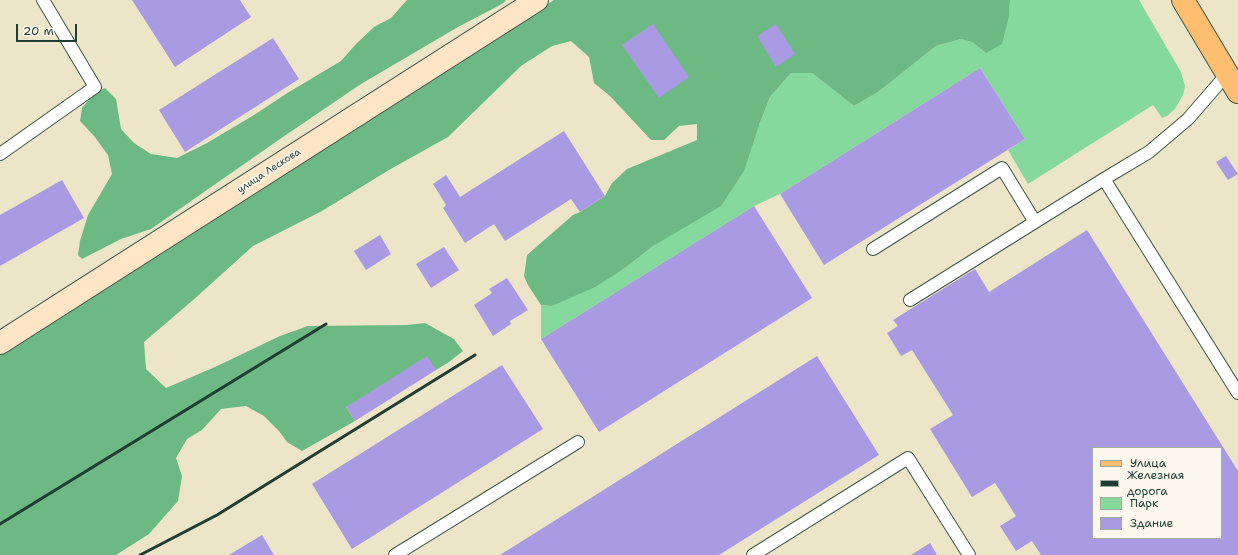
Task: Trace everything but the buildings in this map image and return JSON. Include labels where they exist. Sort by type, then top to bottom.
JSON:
[{"type":"main road","name":"улица Лескова","points":[[0,343],[537,0]]},
{"type":"main road","points":[[1183,0],[1233,83]]},
{"type":"lane","points":[[0,154],[95,87],[43,0]]},
{"type":"lane","points":[[910,300],[1149,152],[1233,83]]},
{"type":"lane","points":[[873,249],[1002,168],[1035,222]]},
{"type":"lane","points":[[1104,179],[1238,393]]},
{"type":"lane","points":[[395,555],[578,442]]},
{"type":"lane","points":[[753,555],[908,458],[969,555]]},
{"type":"green space","points":[[407,0],[506,0],[502,4],[458,27],[361,84],[151,229],[121,239],[82,259],[78,255],[80,241],[88,215],[112,174],[108,155],[94,136],[80,121],[82,108],[95,93],[105,88],[116,99],[121,129],[134,143],[151,154],[177,158],[207,143],[341,61],[374,27],[391,18]]},
{"type":"green space","points":[[554,0],[1010,0],[1009,16],[1002,44],[986,53],[972,42],[961,39],[936,46],[878,92],[854,106],[812,73],[791,73],[770,97],[744,171],[721,206],[653,246],[625,268],[595,287],[552,306],[541,305],[528,285],[524,276],[527,255],[573,215],[605,196],[612,183],[627,169],[697,140],[697,124],[679,126],[664,140],[651,140],[610,96],[594,83],[589,57],[571,41],[552,46],[521,66],[448,137],[389,170],[322,211],[253,246],[144,342],[146,369],[166,388],[215,367],[280,336],[308,326],[407,325],[425,323],[454,339],[463,351],[436,370],[346,407],[355,421],[302,451],[287,442],[279,431],[264,416],[246,406],[221,409],[202,430],[187,439],[176,458],[182,476],[178,501],[149,534],[116,555],[0,555],[0,353],[382,112]]},
{"type":"green space","points":[[1010,0],[1139,0],[1181,72],[1185,86],[1183,95],[1175,109],[1167,116],[1162,118],[1153,105],[1028,184],[1008,150],[1025,139],[980,68],[780,194],[754,206],[541,339],[541,305],[552,306],[625,268],[653,246],[759,125],[770,97],[791,73],[812,73],[854,106],[878,92],[936,46],[961,39],[972,42],[986,53],[1009,16]]},
{"type":"railway","points":[[0,524],[326,324]]},
{"type":"railway","points":[[140,555],[217,515],[475,355]]}]
